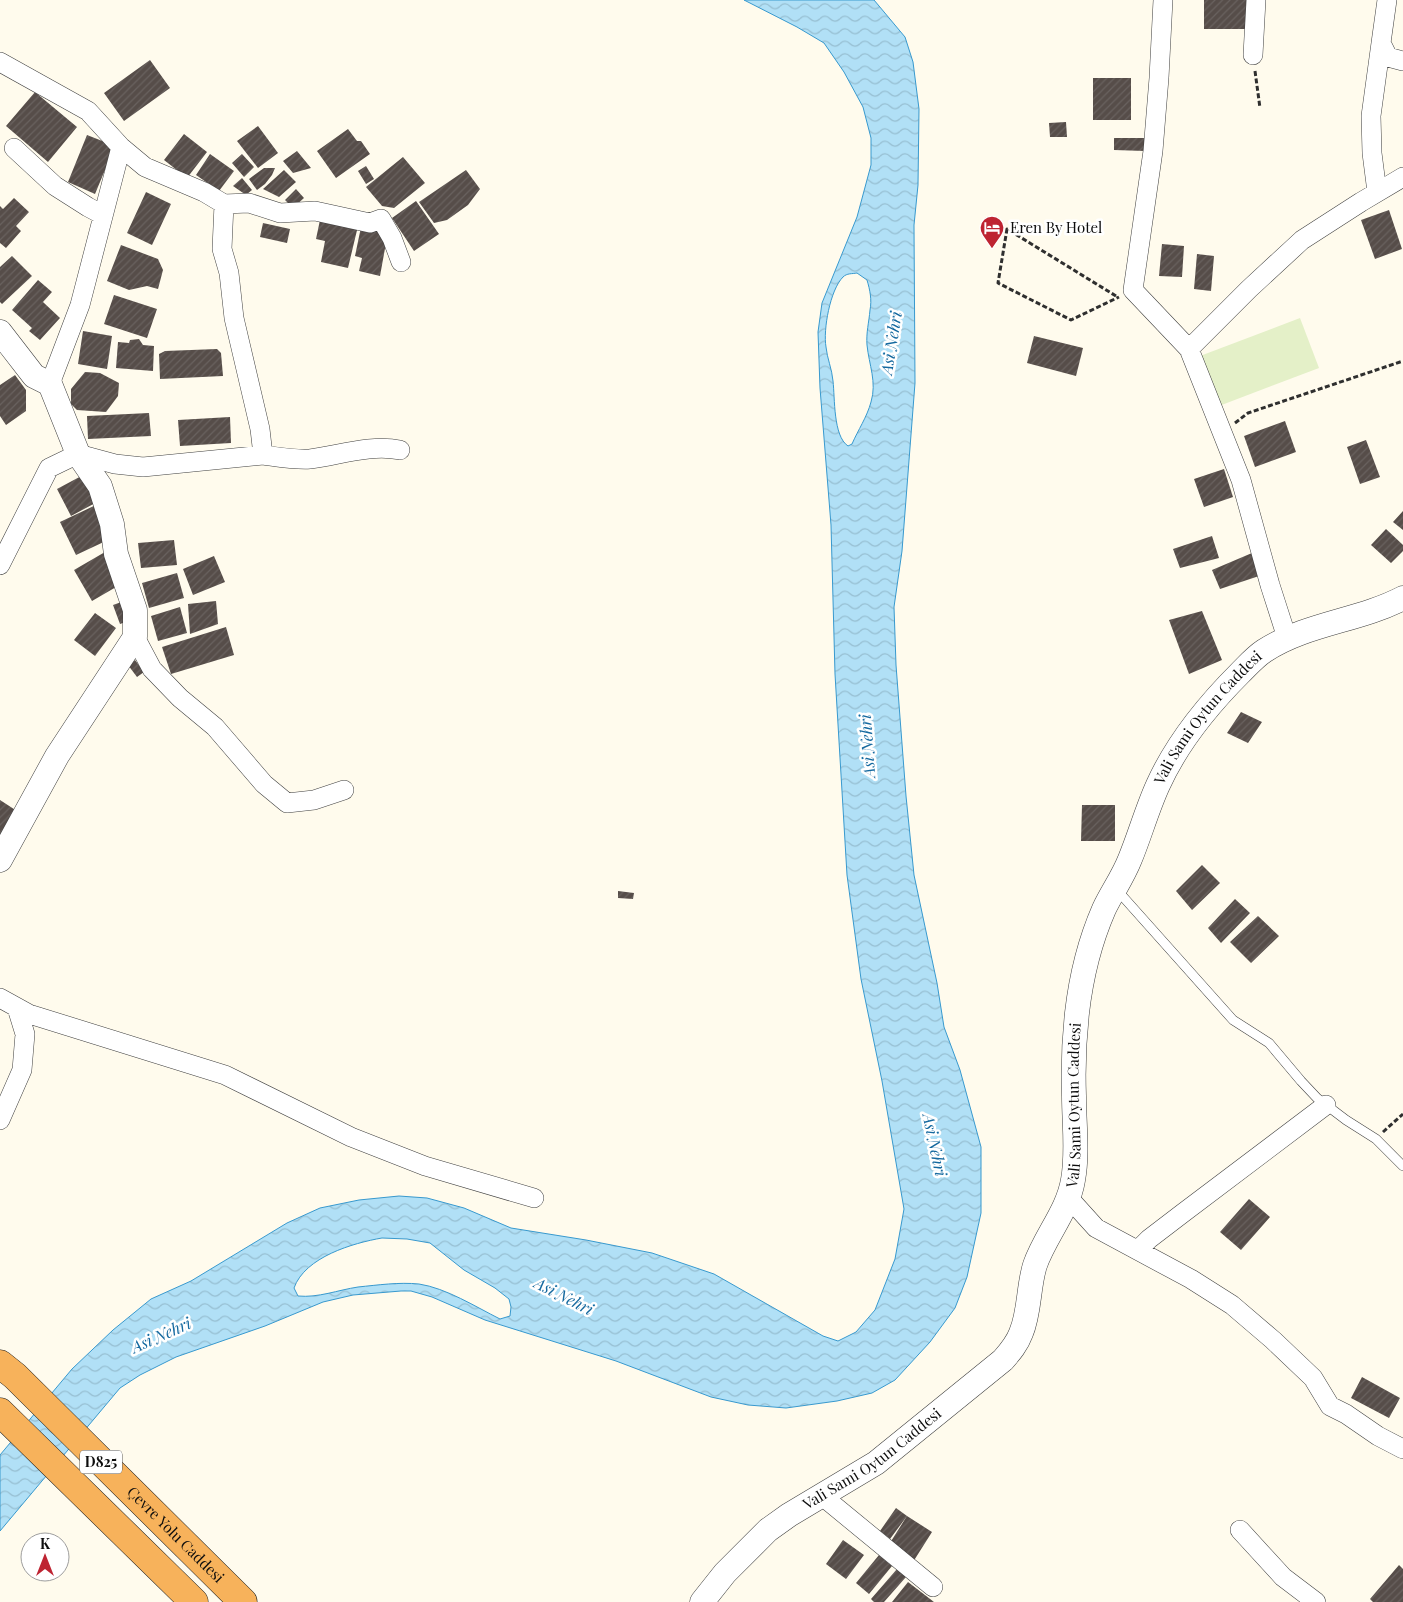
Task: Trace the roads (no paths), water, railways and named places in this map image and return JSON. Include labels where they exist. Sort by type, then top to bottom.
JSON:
[{"type":"highway","name":"Çevre Yolu Caddesi","points":[[8,1370],[243,1602]]},
{"type":"highway","name":"D825","points":[[0,1412],[194,1602]]},
{"type":"street","points":[[1163,0],[1153,151],[1126,294],[1189,349],[1224,432],[1241,480],[1270,585],[1287,638]]},
{"type":"street","points":[[1253,55],[1256,0]]},
{"type":"street","points":[[1377,192],[1370,116],[1387,0]]},
{"type":"street","points":[[1381,43],[1388,57],[1403,61]]},
{"type":"street","points":[[0,62],[88,111],[144,167],[204,192],[224,204],[249,203],[280,212],[316,211],[370,223],[381,219],[392,238],[401,262]]},
{"type":"street","points":[[50,384],[80,305],[121,146]]},
{"type":"street","points":[[14,148],[54,186],[103,215]]},
{"type":"street","points":[[1189,349],[1249,289],[1302,240],[1403,177]]},
{"type":"street","points":[[224,204],[222,248],[230,273],[234,318],[260,429],[263,455]]},
{"type":"street","points":[[0,332],[34,376],[50,384],[78,454],[100,486],[112,524],[116,554],[136,610],[135,637],[152,669],[180,698],[215,728],[264,784],[287,803],[314,800],[344,790]]},
{"type":"street","points":[[2,555],[49,468],[78,454],[115,464],[143,467],[263,455],[308,459],[369,449],[400,450]]},
{"type":"street","name":"Vali Sami Oytun Caddesi","points":[[702,1602],[726,1573],[768,1530],[789,1515],[876,1463],[1003,1360],[1013,1348],[1022,1333],[1032,1273],[1037,1259],[1068,1197],[1073,1181],[1075,1161],[1074,1049],[1077,1011],[1094,935],[1129,861],[1158,784],[1169,763],[1202,714],[1242,670],[1263,652],[1287,638],[1312,628],[1382,608],[1403,598]]},
{"type":"street","points":[[1,856],[56,756],[135,637]]},
{"type":"street","points":[[0,998],[29,1014],[225,1075],[351,1137],[425,1166],[534,1198]]},
{"type":"street","points":[[0,1120],[22,1070],[25,1034],[17,1008]]},
{"type":"street","points":[[1138,1250],[1182,1213],[1326,1105]]},
{"type":"street","points":[[1068,1197],[1096,1228],[1190,1279],[1232,1305],[1313,1378],[1330,1406],[1346,1414],[1378,1436],[1403,1448]]},
{"type":"street","points":[[821,1496],[933,1587]]},
{"type":"street","points":[[1240,1530],[1283,1577],[1316,1602]]},
{"type":"lane","points":[[1115,888],[1227,1013],[1240,1025],[1269,1043],[1301,1081],[1326,1105],[1376,1139],[1403,1166]]},
{"type":"water","name":"Asi Nehri","points":[[744,0],[874,0],[905,37],[913,62],[919,109],[918,185],[914,225],[915,383],[902,551],[894,607],[896,665],[914,875],[937,983],[944,1027],[960,1070],[981,1147],[981,1213],[967,1277],[955,1308],[930,1342],[895,1380],[872,1393],[837,1401],[786,1408],[748,1405],[711,1397],[616,1361],[485,1320],[432,1297],[411,1291],[353,1295],[323,1302],[265,1326],[176,1357],[140,1375],[120,1388],[0,1531],[0,1455],[72,1369],[113,1330],[151,1299],[191,1281],[287,1223],[320,1208],[359,1200],[399,1196],[427,1198],[464,1208],[511,1228],[652,1253],[714,1274],[823,1336],[838,1341],[856,1332],[875,1310],[895,1259],[904,1209],[882,1081],[861,979],[847,875],[835,674],[831,525],[820,388],[818,332],[822,303],[857,217],[871,165],[871,138],[863,107],[844,72],[824,43]],"holes":[[[857,273],[867,280],[870,295],[871,306],[867,341],[873,395],[867,413],[852,444],[848,446],[843,441],[837,426],[832,377],[825,340],[828,310],[834,291],[843,277]],[[382,1238],[407,1239],[430,1243],[464,1270],[495,1288],[509,1299],[511,1307],[510,1316],[500,1319],[440,1289],[419,1284],[404,1283],[358,1287],[313,1296],[298,1296],[294,1288],[300,1277],[319,1260],[344,1248]]]},
{"type":"place","name":"Eren By Hotel","points":[[992,249]]}]
